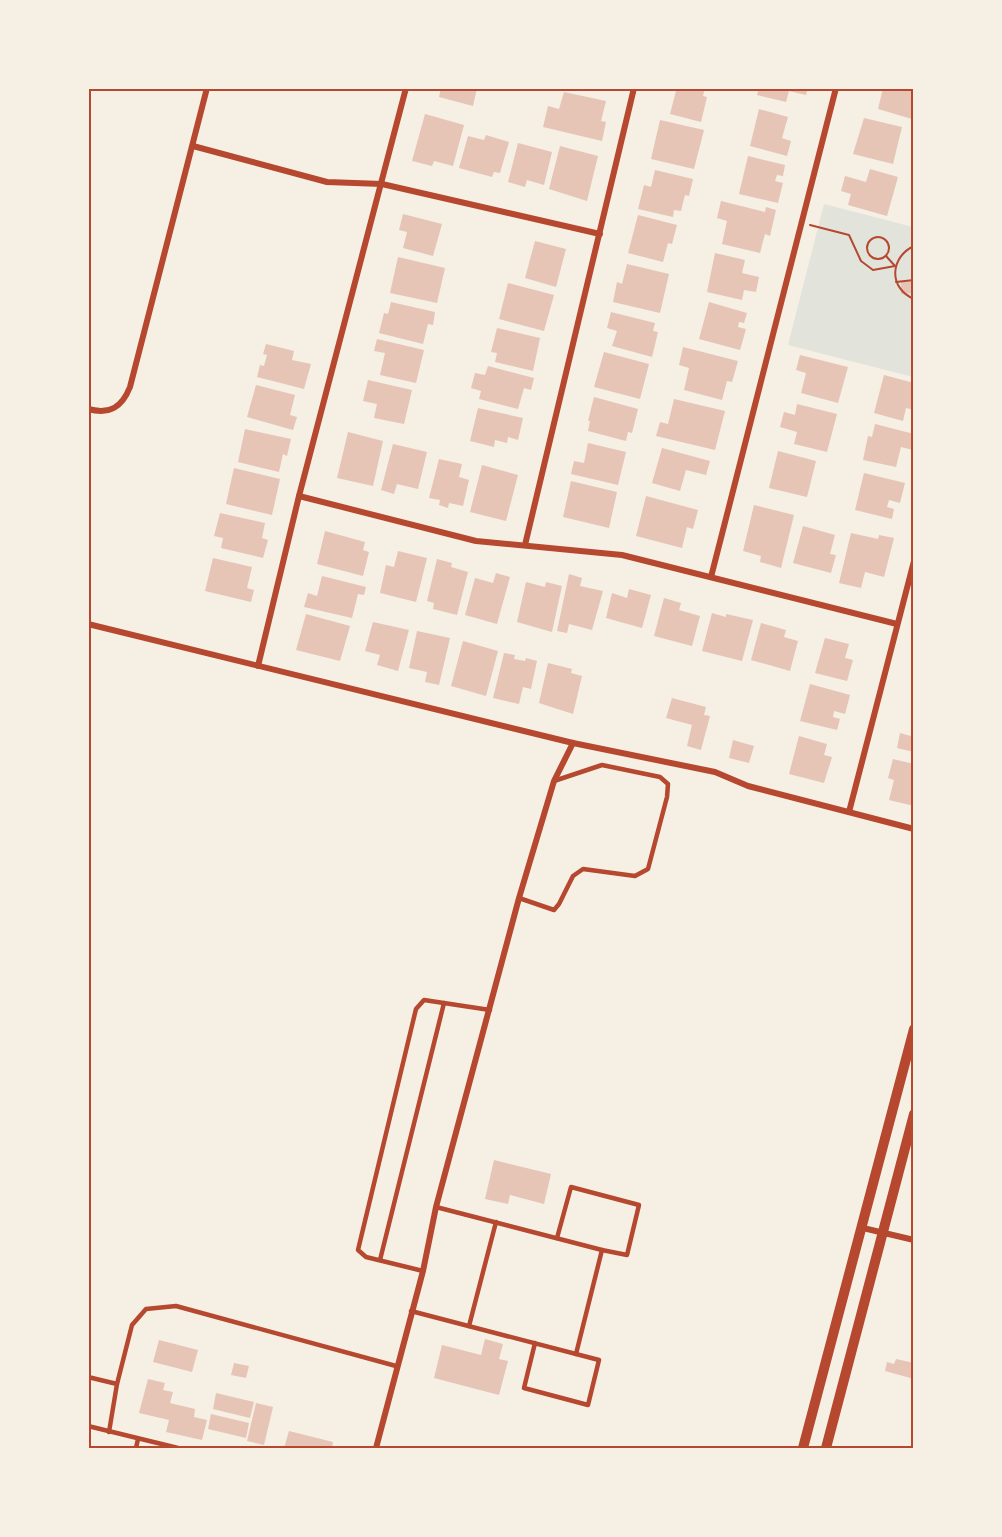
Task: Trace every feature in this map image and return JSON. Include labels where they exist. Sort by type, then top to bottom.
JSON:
[{"type":"street","points":[[88,409],[108,411],[125,399],[207,88]]},
{"type":"street","points":[[258,666],[299,496],[406,88]]},
{"type":"street","points":[[525,545],[634,88]]},
{"type":"street","points":[[711,577],[836,88]]},
{"type":"street","points":[[193,146],[327,182],[382,184],[600,234]]},
{"type":"street","points":[[299,496],[476,541],[622,555],[897,624]]},
{"type":"street","points":[[849,812],[914,561]]},
{"type":"street","points":[[88,624],[573,743],[715,772],[748,786],[914,829]]},
{"type":"street","points":[[376,1449],[396,1366],[423,1271],[436,1207],[519,898],[554,781],[573,743]]},
{"type":"street","points":[[803,1449],[914,1029]]},
{"type":"street","points":[[826,1449],[914,1113]]},
{"type":"street","points":[[863,1228],[914,1240]]},
{"type":"lane","points":[[519,898],[554,910],[573,876],[583,869],[635,876],[648,869],[668,797],[668,783],[660,777],[602,765],[554,781]]},
{"type":"lane","points":[[423,1271],[366,1257],[358,1250],[416,1009],[424,1000],[490,1010]]},
{"type":"lane","points":[[380,1260],[444,1003]]},
{"type":"lane","points":[[436,1207],[603,1250],[627,1255],[639,1205],[571,1187],[557,1238]]},
{"type":"lane","points":[[469,1326],[496,1222]]},
{"type":"lane","points":[[576,1353],[603,1250]]},
{"type":"lane","points":[[109,1432],[117,1384],[132,1325],[146,1309],[176,1306],[396,1366]]},
{"type":"lane","points":[[411,1311],[576,1353],[599,1360],[588,1405],[524,1388],[535,1343]]},
{"type":"lane","points":[[88,1377],[117,1384]]},
{"type":"lane","points":[[88,1426],[178,1449]]},
{"type":"lane","points":[[136,1449],[138,1439]]},
{"type":"path","points":[[802,223],[849,236],[866,266],[873,270],[895,266]]},
{"type":"path","points":[[867,251],[870,240],[880,236],[889,244],[886,256]]},
{"type":"path","points":[[913,298],[903,293],[896,282],[895,266],[902,253],[914,246]]},
{"type":"path","points":[[858,254],[867,251]]},
{"type":"path","points":[[867,251],[876,259],[886,256]]},
{"type":"path","points":[[886,256],[895,266]]},
{"type":"path","points":[[896,282],[914,280]]},
{"type":"shaded area","points":[[824,204],[913,227],[913,377],[788,345]]},
{"type":"building","points":[[441,88],[477,88],[473,106],[439,97]]},
{"type":"building","points":[[667,88],[705,88],[703,96],[707,97],[701,122],[670,114],[676,91]]},
{"type":"building","points":[[759,88],[808,88],[806,95],[789,91],[786,102],[757,95]]},
{"type":"building","points":[[883,88],[914,88],[912,119],[878,109]]},
{"type":"building","points":[[564,92],[606,101],[601,121],[606,122],[602,141],[543,127],[548,106],[559,109]]},
{"type":"building","points":[[759,109],[788,117],[782,138],[791,141],[787,156],[750,146]]},
{"type":"building","points":[[425,114],[464,125],[453,166],[434,161],[432,166],[412,161]]},
{"type":"building","points":[[864,118],[902,127],[893,164],[853,154]]},
{"type":"building","points":[[660,120],[704,130],[694,169],[651,159]]},
{"type":"building","points":[[486,135],[509,142],[500,173],[494,172],[492,177],[459,168],[468,136],[484,140]]},
{"type":"building","points":[[518,143],[552,152],[544,185],[527,180],[525,187],[508,182]]},
{"type":"building","points":[[560,146],[598,156],[587,201],[549,189]]},
{"type":"building","points":[[748,156],[785,165],[783,176],[777,175],[775,181],[783,183],[778,203],[739,194]]},
{"type":"building","points":[[870,169],[898,177],[887,216],[848,205],[851,194],[841,191],[845,176],[866,182]]},
{"type":"building","points":[[655,170],[693,179],[689,196],[685,195],[681,211],[674,210],[673,217],[638,209],[644,185],[651,187]]},
{"type":"building","points":[[721,201],[765,212],[766,207],[776,210],[770,236],[765,234],[760,253],[722,244],[727,221],[717,218]]},
{"type":"building","points":[[403,214],[442,224],[433,256],[403,248],[407,232],[399,230]]},
{"type":"building","points":[[638,215],[677,225],[672,244],[668,243],[663,262],[628,253]]},
{"type":"building","points":[[535,241],[566,249],[556,287],[525,278]]},
{"type":"building","points":[[715,253],[745,260],[742,273],[759,277],[756,292],[744,290],[742,300],[707,292]]},
{"type":"building","points":[[398,257],[445,268],[437,303],[390,293]]},
{"type":"building","points":[[627,264],[669,274],[660,313],[613,302],[617,282],[622,284]]},
{"type":"building","points":[[901,282],[912,282],[912,293],[901,294]]},
{"type":"building","points":[[508,283],[554,295],[544,331],[499,319]]},
{"type":"building","points":[[391,302],[435,312],[433,325],[428,324],[423,344],[379,333],[384,313],[388,314]]},
{"type":"building","points":[[709,302],[747,313],[744,323],[739,322],[738,327],[746,329],[740,350],[699,339]]},
{"type":"building","points":[[611,312],[655,323],[653,331],[658,332],[652,357],[612,346],[617,331],[607,328]]},
{"type":"building","points":[[497,328],[540,338],[533,371],[495,362],[497,353],[491,352]]},
{"type":"building","points":[[377,339],[424,350],[416,383],[380,375],[385,353],[374,351]]},
{"type":"building","points":[[266,344],[294,351],[292,360],[311,364],[304,389],[257,377],[260,365],[264,366],[267,355],[263,354]]},
{"type":"building","points":[[683,347],[738,361],[732,382],[727,381],[722,400],[684,390],[689,368],[679,365]]},
{"type":"building","points":[[604,352],[649,364],[640,399],[594,387]]},
{"type":"building","points":[[800,355],[848,367],[838,403],[801,393],[806,373],[796,370]]},
{"type":"building","points":[[488,366],[534,378],[531,390],[524,388],[518,409],[479,399],[481,391],[471,388],[475,373],[485,375]]},
{"type":"building","points":[[884,375],[914,383],[914,410],[906,408],[903,421],[874,413]]},
{"type":"building","points":[[368,380],[412,390],[404,424],[374,418],[377,404],[363,401]]},
{"type":"building","points":[[256,385],[295,395],[290,415],[297,417],[293,430],[247,417]]},
{"type":"building","points":[[594,397],[638,409],[632,433],[628,432],[626,441],[588,431]]},
{"type":"building","points":[[674,399],[725,411],[715,450],[656,436],[660,422],[668,424]]},
{"type":"building","points":[[797,404],[837,414],[827,452],[794,444],[797,432],[780,427],[784,412],[795,415]]},
{"type":"building","points":[[478,408],[523,418],[518,440],[508,437],[507,443],[495,440],[494,447],[470,441]]},
{"type":"building","points":[[875,424],[914,434],[913,450],[901,447],[896,467],[863,460],[868,436],[872,437]]},
{"type":"building","points":[[245,429],[291,439],[287,456],[283,454],[279,472],[238,462]]},
{"type":"building","points":[[348,432],[383,441],[373,486],[337,478]]},
{"type":"building","points":[[588,443],[626,452],[618,485],[571,474],[574,461],[584,463]]},
{"type":"building","points":[[393,444],[427,452],[418,489],[397,484],[394,494],[381,490]]},
{"type":"building","points":[[662,448],[710,461],[706,475],[686,470],[680,491],[652,483]]},
{"type":"building","points":[[778,451],[816,461],[807,497],[769,488]]},
{"type":"building","points":[[439,459],[462,464],[459,477],[469,480],[463,506],[449,503],[448,508],[439,505],[440,500],[429,498]]},
{"type":"building","points":[[482,465],[518,475],[506,521],[470,512]]},
{"type":"building","points":[[234,468],[280,479],[272,515],[226,504]]},
{"type":"building","points":[[864,473],[905,483],[900,503],[889,500],[887,507],[894,509],[892,519],[855,510]]},
{"type":"building","points":[[571,481],[617,492],[609,528],[563,517]]},
{"type":"building","points":[[646,496],[698,510],[693,529],[687,527],[682,548],[636,536]]},
{"type":"building","points":[[754,505],[794,515],[781,568],[760,562],[761,556],[743,551]]},
{"type":"building","points":[[220,513],[265,523],[262,538],[268,540],[263,558],[221,548],[223,538],[214,536]]},
{"type":"building","points":[[803,526],[835,535],[830,554],[836,555],[831,573],[793,563]]},
{"type":"building","points":[[325,531],[365,542],[363,550],[369,552],[363,576],[317,564]]},
{"type":"building","points":[[851,533],[878,539],[879,535],[894,538],[884,577],[865,572],[861,588],[839,583]]},
{"type":"building","points":[[398,551],[427,558],[416,602],[380,593],[386,565],[394,567]]},
{"type":"building","points":[[213,558],[252,567],[247,588],[254,590],[251,602],[205,591]]},
{"type":"building","points":[[437,559],[452,563],[451,567],[468,572],[457,615],[433,609],[434,603],[427,601]]},
{"type":"building","points":[[496,573],[510,577],[497,624],[465,615],[475,578],[493,583]]},
{"type":"building","points":[[569,574],[582,578],[580,586],[603,591],[592,630],[569,624],[567,633],[557,631]]},
{"type":"building","points":[[322,576],[366,587],[364,595],[358,594],[352,618],[304,607],[308,593],[317,596]]},
{"type":"building","points":[[526,582],[545,587],[546,582],[562,586],[552,632],[517,622]]},
{"type":"building","points":[[629,589],[651,595],[642,628],[606,618],[612,593],[627,598]]},
{"type":"building","points":[[664,598],[681,603],[679,610],[700,616],[692,646],[654,636]]},
{"type":"building","points":[[712,613],[753,620],[742,661],[702,651]]},
{"type":"building","points":[[306,614],[350,626],[340,661],[296,650]]},
{"type":"building","points":[[373,622],[409,630],[398,671],[377,665],[380,655],[365,651]]},
{"type":"building","points":[[761,623],[786,630],[784,637],[798,641],[790,671],[751,660]]},
{"type":"building","points":[[417,631],[450,638],[439,685],[425,682],[427,672],[409,668]]},
{"type":"building","points":[[825,638],[849,644],[845,658],[853,660],[847,681],[815,673]]},
{"type":"building","points":[[463,641],[498,651],[486,696],[451,686]]},
{"type":"building","points":[[504,653],[515,655],[514,659],[525,661],[526,658],[537,661],[531,689],[523,687],[519,704],[493,698]]},
{"type":"building","points":[[548,663],[572,669],[571,673],[582,676],[573,714],[539,703]]},
{"type":"building","points":[[810,684],[850,695],[845,714],[834,711],[833,717],[840,719],[837,730],[800,721]]},
{"type":"building","points":[[672,698],[706,707],[704,715],[710,716],[701,750],[687,746],[692,725],[666,718]]},
{"type":"building","points":[[900,733],[914,737],[914,752],[897,748]]},
{"type":"building","points":[[799,736],[827,744],[824,755],[832,757],[824,783],[789,774]]},
{"type":"building","points":[[733,740],[754,746],[749,763],[729,758]]},
{"type":"building","points":[[893,759],[914,764],[914,806],[889,800],[894,780],[888,778]]},
{"type":"building","points":[[494,1160],[551,1174],[544,1204],[510,1195],[508,1204],[485,1199]]},
{"type":"building","points":[[485,1339],[503,1344],[499,1359],[508,1361],[499,1395],[434,1378],[442,1345],[481,1355]]},
{"type":"building","points":[[159,1340],[198,1350],[192,1372],[153,1362]]},
{"type":"building","points":[[896,1359],[914,1363],[914,1379],[885,1371],[887,1362],[894,1364]]},
{"type":"building","points":[[234,1363],[249,1366],[246,1378],[231,1375]]},
{"type":"building","points":[[148,1379],[165,1383],[163,1390],[173,1392],[170,1403],[195,1409],[194,1417],[207,1420],[202,1440],[166,1432],[169,1420],[139,1413]]},
{"type":"building","points":[[216,1393],[254,1402],[250,1418],[213,1409]]},
{"type":"building","points":[[256,1403],[273,1407],[264,1445],[247,1441]]},
{"type":"building","points":[[211,1414],[249,1423],[246,1438],[208,1429]]},
{"type":"building","points":[[289,1431],[333,1442],[332,1448],[284,1448]]}]
